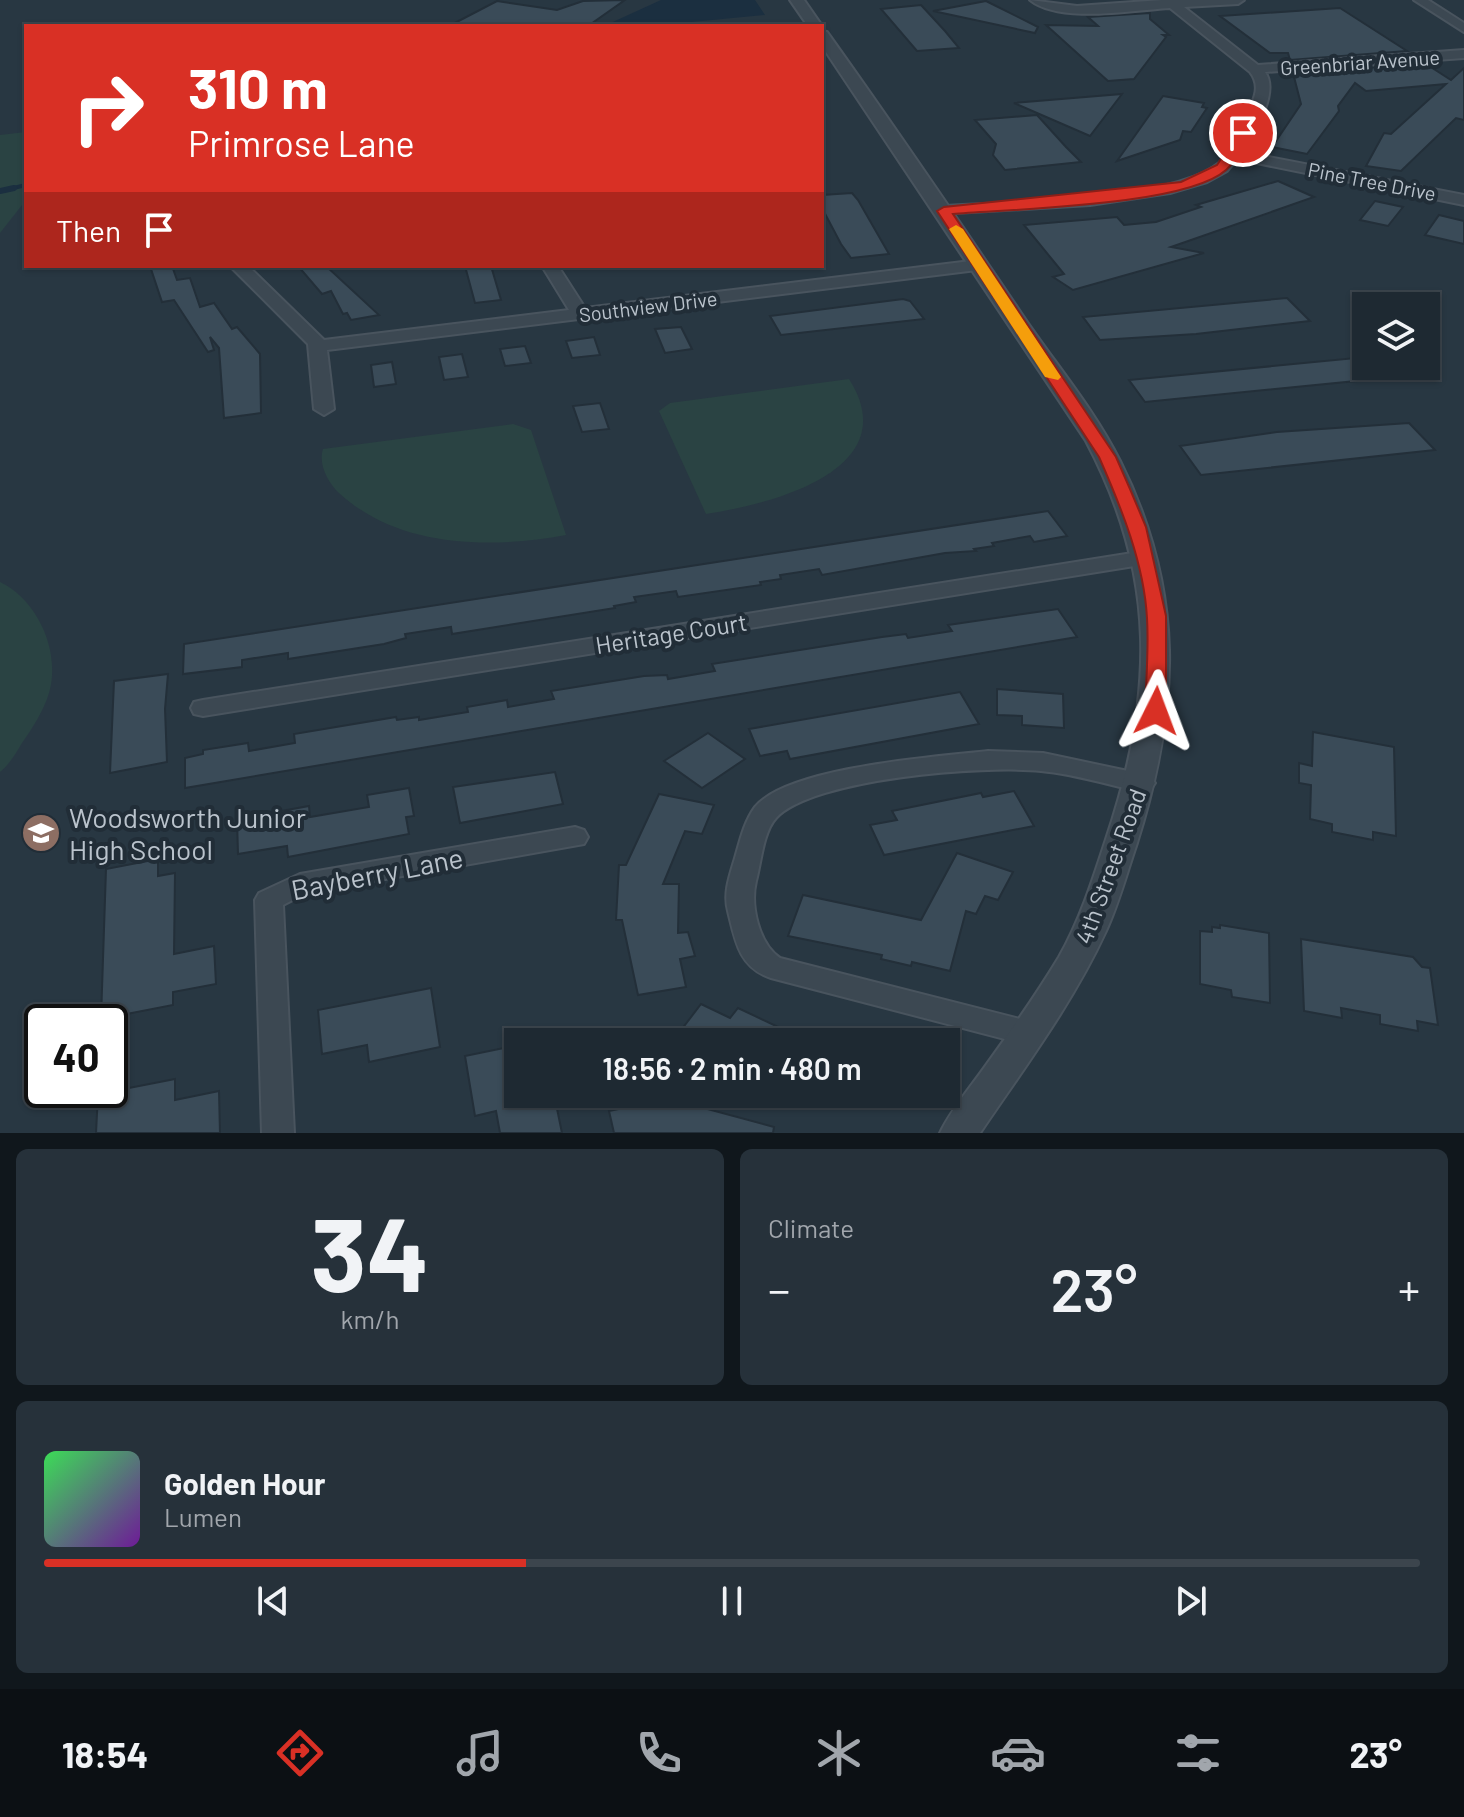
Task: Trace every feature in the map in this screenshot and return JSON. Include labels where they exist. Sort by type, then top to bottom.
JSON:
[{"type":"street","points":[[797,0],[814,24]]},
{"type":"street","points":[[1036,0],[1070,10],[1238,0]]},
{"type":"street","points":[[1420,0],[1464,28]]},
{"type":"street","points":[[944,211],[1166,190],[1212,175],[1233,154],[1263,93],[1263,79],[1255,69],[1171,2]]},
{"type":"street","name":"Greenbriar Avenue","points":[[1255,69],[1464,54]]},
{"type":"street","name":"4th Street Road","points":[[829,55],[944,211],[1107,457],[1137,527],[1159,645],[1155,721],[1142,783],[1087,937],[1028,1033],[959,1133]]},
{"type":"street","name":"Pine Tree Drive","points":[[1233,154],[1464,200]]},
{"type":"street","name":"Southview Drive","points":[[318,346],[979,265]]},
{"type":"street","points":[[240,268],[318,346],[324,409]]},
{"type":"street","points":[[551,268],[580,314]]},
{"type":"street","points":[[813,268],[822,285]]},
{"type":"street","name":"Heritage Court","points":[[203,708],[1145,558]]},
{"type":"street","points":[[1028,1033],[771,967],[758,958],[740,905],[743,871],[758,825],[776,801],[805,788],[924,765],[1025,760],[1142,783]]},
{"type":"street","name":"Bayberry Lane","points":[[278,1133],[269,900],[300,884],[575,837]]},
{"type":"green space","points":[[24,132],[24,203],[0,233],[0,135]]},
{"type":"green space","points":[[849,379],[862,411],[860,437],[846,459],[824,477],[795,491],[706,514],[659,411],[670,403]]},
{"type":"green space","points":[[513,424],[531,430],[566,535],[477,542],[417,534],[389,525],[363,511],[335,489],[323,467],[323,449]]},
{"type":"green space","points":[[0,582],[14,590],[35,614],[49,645],[52,677],[47,699],[37,719],[0,772]]},
{"type":"water","points":[[661,0],[755,0],[765,15],[671,24],[608,24]]},
{"type":"building","points":[[625,0],[591,24],[453,24],[497,1],[557,10],[583,1]]},
{"type":"building","points":[[986,1],[1038,27],[1035,33],[933,11]]},
{"type":"building","points":[[921,5],[959,48],[917,51],[881,9]]},
{"type":"building","points":[[1340,8],[1407,51],[1290,60],[1288,53],[1270,53],[1220,16]]},
{"type":"building","points":[[1150,13],[1150,19],[1169,35],[1163,35],[1166,37],[1134,79],[1108,81],[1046,25],[1098,26],[1088,17]]},
{"type":"building","points":[[1426,64],[1451,80],[1464,68],[1464,120],[1456,118],[1401,171],[1366,166],[1384,133],[1391,134],[1446,84],[1366,91],[1355,83],[1338,106],[1339,111],[1307,154],[1272,147],[1301,104],[1293,73]]},
{"type":"building","points":[[1122,94],[1090,136],[1014,103]]},
{"type":"building","points":[[1163,96],[1204,103],[1202,107],[1207,108],[1191,132],[1183,131],[1180,140],[1117,161]]},
{"type":"building","points":[[1037,115],[1081,162],[1005,170],[993,155],[996,144],[975,120]]},
{"type":"building","points":[[1278,181],[1314,197],[1171,247],[1204,253],[1073,290],[1053,277],[1064,274],[1024,225],[1117,217],[1124,225],[1156,222],[1201,207],[1196,205]]},
{"type":"building","points":[[852,193],[889,254],[851,258],[824,212],[824,195]]},
{"type":"building","points":[[1375,201],[1403,207],[1388,226],[1360,220]]},
{"type":"building","points":[[1439,215],[1464,221],[1464,244],[1425,235]]},
{"type":"building","points":[[151,268],[173,268],[177,280],[190,278],[200,307],[214,303],[232,329],[237,327],[260,354],[261,413],[224,418],[219,348],[210,337],[214,350],[208,352],[174,300],[162,302]]},
{"type":"building","points":[[300,268],[328,268],[379,315],[351,320],[347,313],[343,314],[331,291],[322,294]]},
{"type":"building","points":[[466,268],[492,268],[501,300],[475,303]]},
{"type":"building","points":[[1287,298],[1310,321],[1196,334],[1100,340],[1083,317]]},
{"type":"building","points":[[903,299],[910,301],[924,319],[781,335],[770,316]]},
{"type":"building","points":[[681,327],[692,349],[665,353],[655,329]]},
{"type":"building","points":[[594,337],[600,355],[572,358],[566,341]]},
{"type":"building","points":[[525,346],[531,363],[505,366],[500,349]]},
{"type":"building","points":[[462,354],[468,377],[444,380],[439,357]]},
{"type":"building","points":[[1352,358],[1352,380],[1366,380],[1145,402],[1129,380]]},
{"type":"building","points":[[392,362],[396,384],[374,387],[371,365]]},
{"type":"building","points":[[600,403],[609,429],[582,432],[573,406]]},
{"type":"building","points":[[1409,423],[1435,450],[1201,475],[1180,446],[1277,432]]},
{"type":"building","points":[[1048,511],[1067,536],[1034,542],[1030,536],[992,543],[994,546],[974,549],[976,551],[945,553],[822,575],[819,569],[780,575],[781,579],[760,582],[761,585],[678,597],[676,591],[634,597],[636,602],[615,608],[452,634],[451,627],[405,634],[406,638],[384,644],[288,659],[288,653],[242,660],[242,667],[183,674],[184,644]]},
{"type":"building","points":[[1058,609],[1077,637],[185,788],[185,758],[203,754],[203,750],[248,743],[249,751],[295,743],[294,734],[396,717],[397,720],[419,717],[419,720],[468,712],[467,707],[507,700],[508,707],[554,699],[551,691],[644,676],[667,675],[668,679],[715,671],[712,664],[882,637],[906,634],[908,638],[952,631],[948,625]]},
{"type":"building","points":[[168,674],[165,709],[167,762],[110,773],[114,681]]},
{"type":"building","points":[[997,689],[1063,694],[1064,728],[1022,725],[1022,716],[997,715]]},
{"type":"building","points":[[960,692],[979,724],[790,759],[787,751],[760,756],[749,729]]},
{"type":"building","points":[[1313,732],[1394,747],[1396,836],[1373,832],[1373,840],[1332,832],[1332,824],[1310,819],[1311,785],[1299,783],[1299,763],[1312,766]]},
{"type":"building","points":[[708,733],[745,759],[702,788],[664,761]]},
{"type":"building","points":[[555,772],[563,804],[460,823],[453,787]]},
{"type":"building","points":[[409,788],[414,816],[406,817],[409,834],[288,857],[287,846],[238,854],[237,819],[309,806],[310,817],[369,807],[367,795]]},
{"type":"building","points":[[1014,791],[1034,826],[884,855],[870,825],[897,820],[892,811],[981,793],[983,797]]},
{"type":"building","points":[[659,794],[714,805],[702,834],[685,831],[663,884],[679,884],[678,933],[688,932],[695,956],[680,959],[686,987],[638,995],[622,920],[616,920],[619,865],[626,865]]},
{"type":"building","points":[[957,853],[1013,872],[998,900],[985,896],[976,914],[966,911],[950,971],[912,962],[911,966],[881,959],[882,955],[788,936],[803,895],[921,920]]},
{"type":"building","points":[[158,859],[158,876],[175,873],[174,954],[214,946],[216,984],[173,992],[173,1005],[128,1014],[128,1004],[102,1004],[106,869]]},
{"type":"building","points":[[1220,925],[1269,933],[1270,1003],[1232,997],[1231,990],[1200,984],[1200,931],[1212,932],[1212,927],[1220,928]]},
{"type":"building","points":[[1301,939],[1413,957],[1422,967],[1430,968],[1438,1025],[1417,1021],[1418,1031],[1380,1024],[1380,1015],[1341,1008],[1342,1018],[1304,1011]]},
{"type":"building","points":[[431,988],[440,1047],[369,1062],[367,1045],[322,1054],[318,1010]]},
{"type":"building","points":[[701,1004],[730,1018],[738,1008],[780,1028],[683,1028]]},
{"type":"building","points":[[504,1048],[504,1108],[557,1108],[562,1133],[500,1133],[496,1111],[475,1116],[465,1056]]},
{"type":"building","points":[[175,1079],[175,1100],[219,1091],[220,1133],[96,1133],[97,1108],[128,1108],[128,1088]]},
{"type":"building","points":[[623,1108],[704,1108],[774,1127],[773,1133],[614,1133],[609,1111]]},
{"type":"waterway","points":[[8,189],[24,185]]},
{"type":"waterway","points":[[8,189],[14,188]]},
{"type":"waterway","points":[[0,191],[8,189]]},
{"type":"slow traffic","points":[[956,229],[1053,377]]},
{"type":"place","name":"Woodsworth Junior High School","points":[[41,833]]},
{"type":"route","points":[[1156,711],[1157,616],[1137,527],[1122,489],[1107,457],[944,211],[1142,193],[1184,186],[1222,168],[1243,133]]}]
